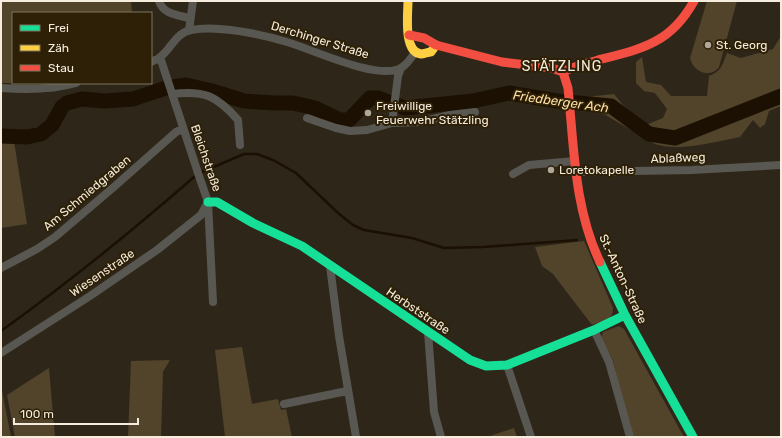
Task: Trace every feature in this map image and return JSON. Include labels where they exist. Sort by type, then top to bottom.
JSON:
[{"type":"street","points":[[159,1],[161,7],[165,11],[189,18]]},
{"type":"street","points":[[152,62],[160,58],[173,41],[189,30],[189,18],[192,1]]},
{"type":"street","points":[[408,1],[411,48],[415,52],[421,54],[431,52],[436,45]]},
{"type":"street","points":[[409,35],[424,38],[436,45],[502,62],[552,68],[563,72],[570,67],[619,56],[649,46],[670,34],[685,19],[690,12],[694,1]]},
{"type":"street","name":"Derchinger Straße","points":[[189,30],[207,29],[264,36],[299,45],[347,64],[382,70],[401,68]]},
{"type":"street","points":[[392,123],[398,76],[401,68],[415,52]]},
{"type":"street","name":"Bleichstraße","points":[[160,58],[208,202],[213,302]]},
{"type":"street","name":"St.-Anton-Straße","points":[[563,72],[568,88],[570,102],[576,172],[581,208],[594,250],[625,315],[693,437]]},
{"type":"street","points":[[1,88],[22,90],[50,88],[71,84]]},
{"type":"street","points":[[172,93],[196,92],[212,97],[220,102],[238,120],[240,145]]},
{"type":"street","points":[[307,118],[350,131],[367,130],[392,123],[420,122],[450,115],[475,112]]},
{"type":"street","name":"Am Schmiedgraben","points":[[1,268],[37,249],[55,237],[176,132],[183,129]]},
{"type":"street","points":[[513,174],[529,165],[575,161]]},
{"type":"street","name":"Ablaßweg","points":[[576,172],[692,170],[781,165]]},
{"type":"street","name":"Herbststraße","points":[[208,202],[217,202],[253,223],[302,246],[470,360],[486,366],[507,365],[594,330],[625,315]]},
{"type":"street","name":"Wiesenstraße","points":[[1,353],[90,296],[157,250],[201,215],[208,202]]},
{"type":"street","points":[[330,266],[347,391],[356,437]]},
{"type":"street","points":[[594,330],[609,362],[630,437]]},
{"type":"street","points":[[428,332],[434,412],[441,437]]},
{"type":"street","points":[[507,365],[531,437]]},
{"type":"street","points":[[284,404],[347,391]]},
{"type":"shaded area","points":[[1,1],[131,1],[132,12],[12,12],[12,83],[1,83]]},
{"type":"shaded area","points":[[707,1],[737,1],[719,67],[711,73],[698,70],[690,58]]},
{"type":"shaded area","points":[[781,36],[781,106],[769,111],[765,124],[760,128],[753,120],[740,137],[685,147],[664,146],[655,144],[602,113],[578,110],[577,98],[614,94],[623,105],[646,125],[663,118],[667,109],[655,93],[644,91],[636,83],[636,62],[642,57],[646,82],[661,85],[671,96],[707,96],[709,76],[719,70],[727,53],[741,58],[773,49]]},
{"type":"shaded area","points":[[14,141],[27,224],[1,228],[1,142]]},
{"type":"shaded area","points":[[584,241],[613,308],[613,313],[609,318],[603,322],[592,325],[553,274],[542,266],[535,247]]},
{"type":"shaded area","points":[[619,326],[624,329],[684,437],[634,437],[628,422],[613,360],[601,338],[603,332]]},
{"type":"shaded area","points":[[242,347],[252,404],[278,399],[281,410],[286,409],[292,437],[225,437],[215,350]]},
{"type":"shaded area","points":[[170,360],[163,372],[161,437],[128,437],[131,361]]},
{"type":"shaded area","points":[[49,368],[55,437],[15,437],[7,395]]},
{"type":"shaded area","points":[[1,385],[11,437],[1,437]]},
{"type":"shaded area","points":[[514,428],[517,437],[487,437]]},
{"type":"waterway","name":"Friedberger Ach","points":[[1,136],[27,137],[41,134],[52,125],[62,107],[67,103],[82,99],[104,101],[133,99],[166,88],[186,85],[244,101],[293,103],[315,108],[340,120],[349,120],[370,98],[378,98],[405,108],[473,101],[509,93],[557,101],[611,106],[649,134],[675,138],[781,96]]},
{"type":"waterway","points":[[1,331],[99,256],[194,177],[244,154],[257,154],[273,160],[296,173],[338,213],[353,225],[364,230],[412,238],[444,248],[483,247],[577,240]]},
{"type":"traffic: fast","points":[[208,202],[217,202],[253,223],[302,246],[470,360],[486,366],[507,365],[594,330],[625,315]]},
{"type":"traffic: fast","points":[[600,262],[625,315],[693,437]]},
{"type":"traffic: slow","points":[[408,1],[407,23],[411,47],[415,52],[421,54],[431,52],[436,45]]},
{"type":"traffic: jam","points":[[563,72],[580,65],[642,48],[654,42],[675,26],[685,15],[694,1]]},
{"type":"traffic: jam","points":[[409,35],[424,38],[436,45],[502,62],[552,68],[563,72]]},
{"type":"traffic: jam","points":[[563,72],[568,88],[576,176],[580,199],[591,241],[600,262]]},
{"type":"place","name":"St. Georg","points":[[708,45]]},
{"type":"place","name":"Freiwillige Feuerwehr Stätzling","points":[[368,113]]},
{"type":"place","name":"Loretokapelle","points":[[551,170]]},
{"type":"district","name":"STÄTZLING","points":[[562,66]]}]
